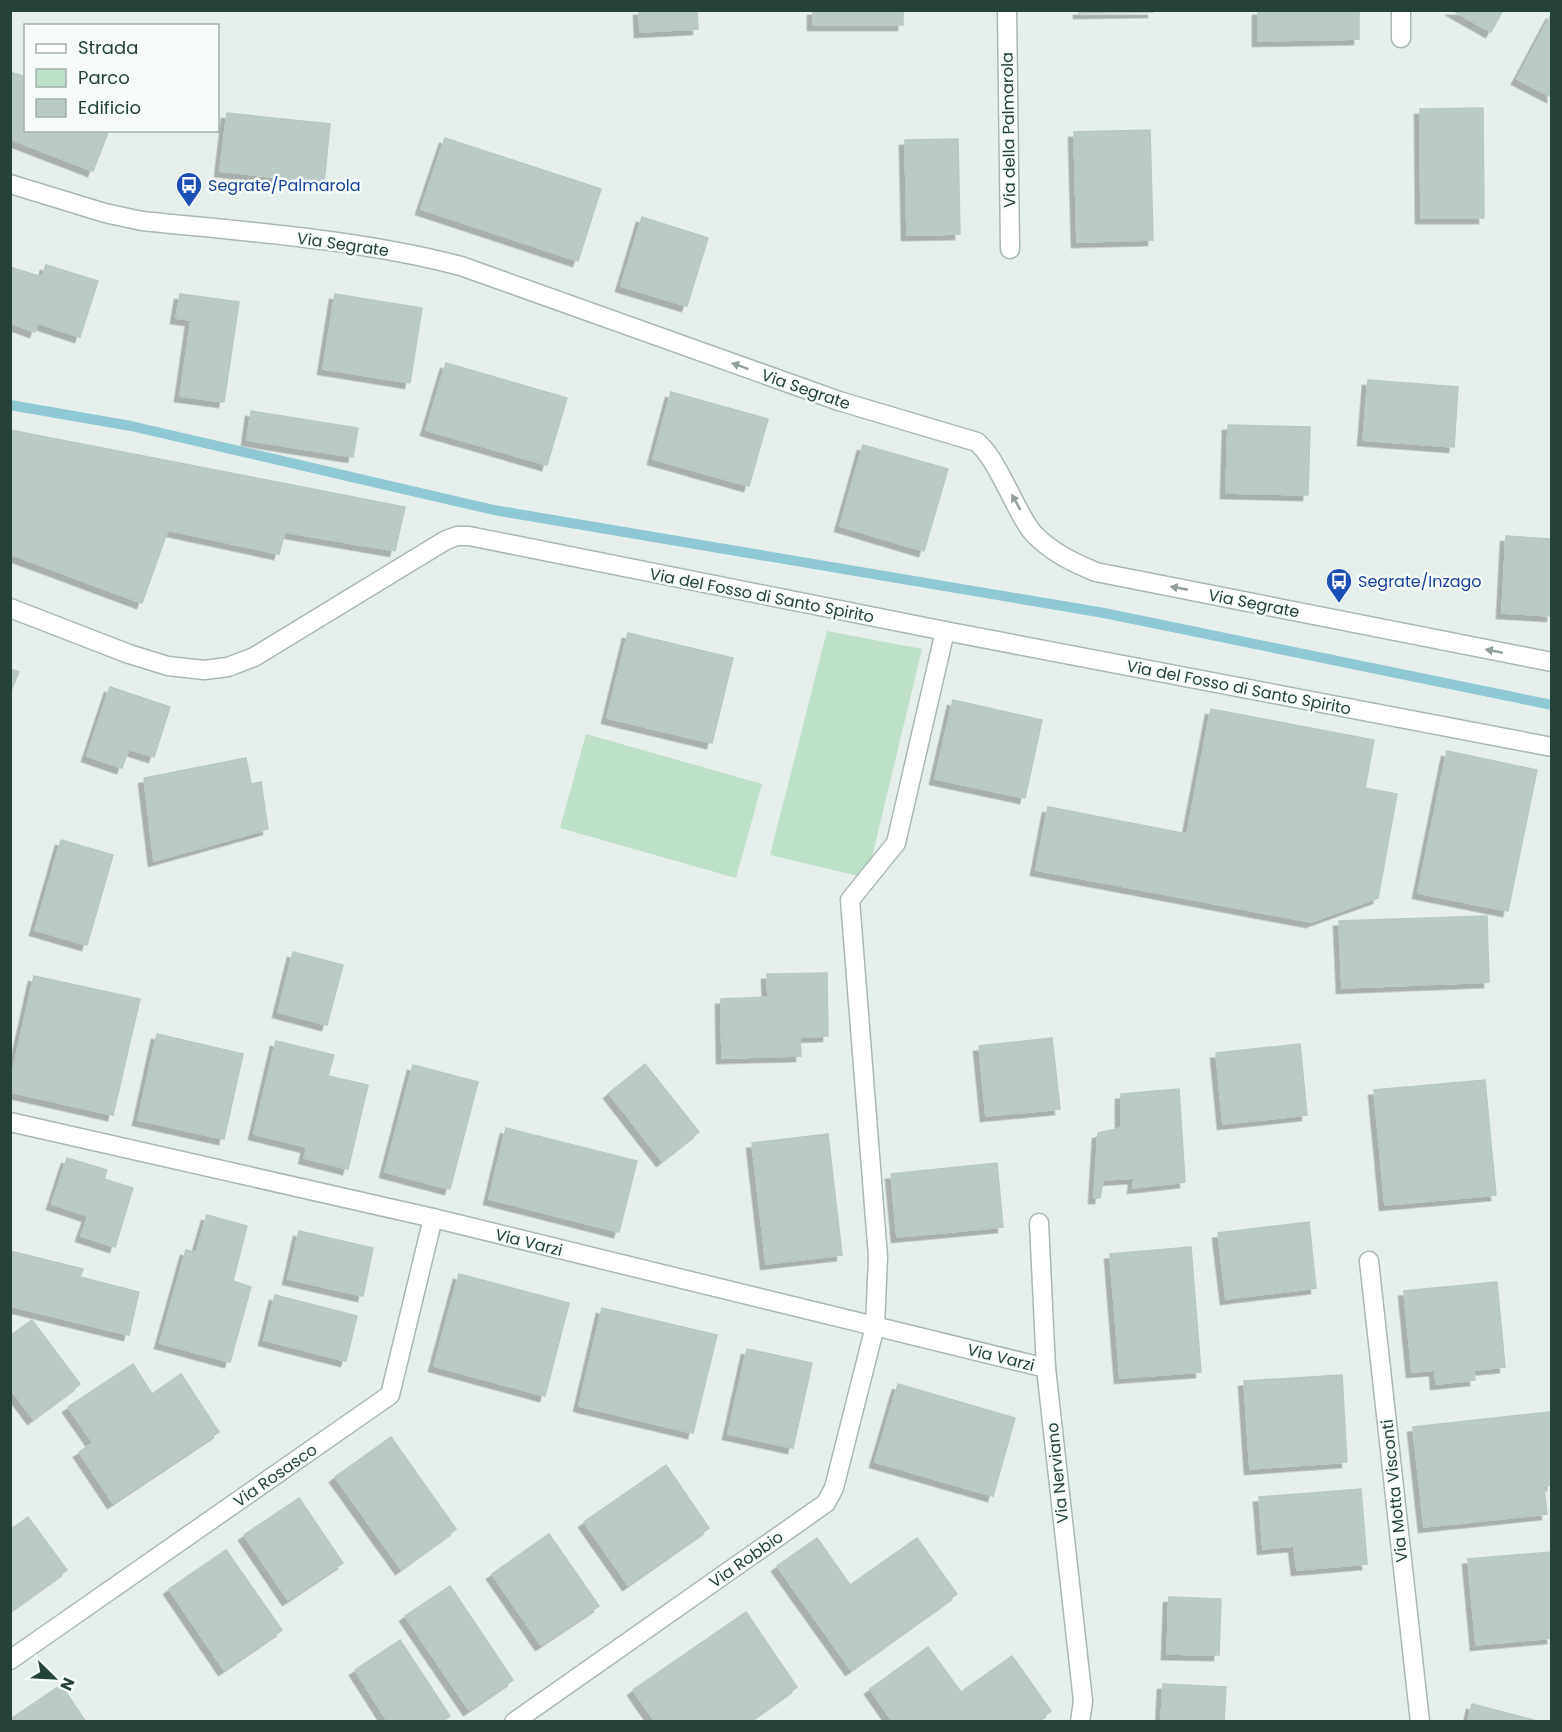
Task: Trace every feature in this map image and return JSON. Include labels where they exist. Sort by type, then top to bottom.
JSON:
[{"type":"street","name":"Via della Palmarola","points":[[1007,10],[1010,249]]},
{"type":"street","points":[[1401,10],[1401,38]]},
{"type":"street","name":"Via Segrate","points":[[10,184],[105,213],[142,221],[376,248],[418,254],[461,266],[839,401],[977,442],[992,459],[1032,531],[1057,553],[1096,572],[1551,662]]},
{"type":"street","name":"Via del Fosso di Santo Spirito","points":[[10,608],[129,654],[168,666],[204,670],[228,667],[254,657],[440,543],[463,536],[1551,747]]},
{"type":"street","name":"Via Robbio","points":[[514,1722],[826,1503],[834,1488],[875,1326],[878,1257],[850,900],[896,843],[945,631]]},
{"type":"street","name":"Via Varzi","points":[[10,1122],[433,1218],[1046,1368]]},
{"type":"street","name":"Via Rosasco","points":[[10,1660],[390,1395],[433,1218]]},
{"type":"street","name":"Via Nerviano","points":[[1039,1223],[1046,1368],[1083,1701],[1080,1722]]},
{"type":"street","name":"Via Motta Visconti","points":[[1369,1261],[1420,1722]]},
{"type":"green space","points":[[827,631],[922,649],[867,878],[770,855]]},
{"type":"green space","points":[[586,734],[762,784],[736,878],[560,828]]},
{"type":"building","points":[[639,10],[697,10],[698,29],[640,32]]},
{"type":"building","points":[[813,10],[903,10],[903,25],[813,25]]},
{"type":"building","points":[[1079,10],[1153,10],[1153,12],[1079,13]]},
{"type":"building","points":[[1258,10],[1359,10],[1359,39],[1258,41]]},
{"type":"building","points":[[1452,10],[1503,10],[1491,32]]},
{"type":"building","points":[[1552,13],[1552,97],[1517,79]]},
{"type":"building","points":[[10,72],[24,76],[24,132],[108,132],[93,171],[10,139]]},
{"type":"building","points":[[1483,108],[1484,218],[1421,218],[1420,109]]},
{"type":"building","points":[[227,113],[330,124],[324,183],[220,171]]},
{"type":"building","points":[[1150,130],[1153,240],[1077,242],[1074,132]]},
{"type":"building","points":[[445,138],[601,189],[578,261],[421,209]]},
{"type":"building","points":[[958,139],[960,234],[907,235],[905,140]]},
{"type":"building","points":[[642,217],[708,238],[687,306],[621,286]]},
{"type":"building","points":[[46,265],[98,281],[80,337],[38,323],[35,332],[10,323],[10,267],[42,277]]},
{"type":"building","points":[[180,294],[239,302],[224,402],[180,396],[191,320],[176,318]]},
{"type":"building","points":[[335,294],[422,308],[410,383],[323,369]]},
{"type":"building","points":[[446,363],[567,398],[547,465],[426,430]]},
{"type":"building","points":[[1368,380],[1458,387],[1454,447],[1363,440]]},
{"type":"building","points":[[671,392],[768,419],[749,486],[653,459]]},
{"type":"building","points":[[251,411],[358,428],[353,457],[247,440]]},
{"type":"building","points":[[1228,425],[1310,427],[1308,495],[1226,493]]},
{"type":"building","points":[[10,430],[405,507],[395,551],[285,532],[279,554],[168,530],[142,603],[10,554]]},
{"type":"building","points":[[863,445],[948,469],[924,551],[840,526]]},
{"type":"building","points":[[1506,536],[1552,539],[1552,616],[1502,613]]},
{"type":"building","points":[[628,633],[733,658],[712,743],[607,718]]},
{"type":"building","points":[[10,669],[19,672],[10,693]]},
{"type":"building","points":[[110,687],[170,707],[154,757],[129,749],[122,768],[87,756]]},
{"type":"building","points":[[953,700],[1042,720],[1025,798],[935,779]]},
{"type":"building","points":[[1211,709],[1374,740],[1365,788],[1397,794],[1378,898],[1311,922],[1036,870],[1048,807],[1187,834]]},
{"type":"building","points":[[1447,751],[1537,770],[1508,911],[1418,893]]},
{"type":"building","points":[[246,758],[251,784],[261,782],[268,829],[154,861],[144,778]]},
{"type":"building","points":[[61,840],[113,855],[87,945],[35,930]]},
{"type":"building","points":[[1487,916],[1489,982],[1342,988],[1339,921]]},
{"type":"building","points":[[293,952],[343,965],[327,1025],[278,1012]]},
{"type":"building","points":[[827,973],[828,1036],[800,1037],[801,1056],[722,1058],[721,999],[768,997],[767,974]]},
{"type":"building","points":[[34,976],[140,999],[113,1115],[10,1092],[10,1083]]},
{"type":"building","points":[[157,1034],[243,1054],[224,1139],[138,1120]]},
{"type":"building","points":[[1052,1038],[1060,1109],[986,1116],[979,1046]]},
{"type":"building","points":[[276,1041],[334,1055],[328,1076],[368,1085],[348,1169],[304,1158],[307,1147],[254,1134]]},
{"type":"building","points":[[1300,1044],[1307,1115],[1223,1124],[1216,1053]]},
{"type":"building","points":[[645,1064],[699,1132],[662,1161],[609,1093]]},
{"type":"building","points":[[413,1065],[478,1082],[450,1189],[385,1172]]},
{"type":"building","points":[[1485,1080],[1496,1195],[1385,1205],[1374,1090]]},
{"type":"building","points":[[1179,1089],[1185,1182],[1133,1188],[1134,1178],[1103,1180],[1100,1198],[1094,1198],[1098,1133],[1121,1128],[1121,1094]]},
{"type":"building","points":[[506,1128],[637,1161],[619,1232],[489,1199]]},
{"type":"building","points":[[828,1134],[842,1255],[766,1264],[752,1143]]},
{"type":"building","points":[[67,1158],[107,1170],[104,1179],[133,1188],[115,1247],[81,1236],[88,1216],[52,1204]]},
{"type":"building","points":[[997,1163],[1003,1227],[897,1237],[891,1174]]},
{"type":"building","points":[[207,1215],[247,1226],[233,1281],[251,1287],[230,1362],[160,1343],[186,1250],[196,1253]]},
{"type":"building","points":[[1309,1222],[1316,1288],[1226,1299],[1218,1233]]},
{"type":"building","points":[[299,1231],[373,1248],[363,1296],[288,1279]]},
{"type":"building","points":[[1191,1247],[1201,1372],[1120,1378],[1110,1254]]},
{"type":"building","points":[[10,1251],[83,1269],[80,1277],[139,1292],[129,1335],[10,1306]]},
{"type":"building","points":[[459,1274],[569,1303],[545,1396],[434,1366]]},
{"type":"building","points":[[1497,1282],[1505,1367],[1474,1370],[1475,1380],[1436,1384],[1435,1370],[1412,1372],[1404,1291]]},
{"type":"building","points":[[275,1295],[357,1316],[346,1361],[264,1340]]},
{"type":"building","points":[[602,1308],[717,1335],[693,1433],[579,1406]]},
{"type":"building","points":[[32,1320],[80,1384],[33,1419],[10,1388],[10,1336]]},
{"type":"building","points":[[747,1349],[812,1363],[793,1448],[728,1434]]},
{"type":"building","points":[[133,1364],[152,1394],[181,1374],[219,1432],[113,1503],[79,1452],[93,1443],[68,1407]]},
{"type":"building","points":[[1342,1375],[1347,1462],[1250,1469],[1244,1381]]},
{"type":"building","points":[[898,1384],[1015,1418],[993,1496],[875,1462]]},
{"type":"building","points":[[1549,1412],[1552,1433],[1552,1485],[1544,1486],[1547,1514],[1424,1527],[1413,1427]]},
{"type":"building","points":[[391,1437],[456,1529],[401,1569],[335,1477]]},
{"type":"building","points":[[666,1465],[709,1528],[628,1585],[584,1522]]},
{"type":"building","points":[[1361,1489],[1367,1564],[1297,1570],[1294,1546],[1263,1549],[1259,1497]]},
{"type":"building","points":[[299,1498],[343,1563],[288,1600],[244,1535]]},
{"type":"building","points":[[28,1517],[67,1570],[10,1611],[10,1530]]},
{"type":"building","points":[[549,1534],[599,1606],[541,1645],[492,1574]]},
{"type":"building","points":[[817,1538],[850,1585],[917,1538],[957,1594],[851,1670],[777,1566]]},
{"type":"building","points":[[226,1550],[282,1630],[224,1670],[169,1589]]},
{"type":"building","points":[[1552,1552],[1552,1638],[1476,1645],[1468,1559]]},
{"type":"building","points":[[450,1586],[513,1680],[469,1710],[405,1616]]},
{"type":"building","points":[[1169,1597],[1221,1599],[1219,1655],[1167,1654]]},
{"type":"building","points":[[746,1612],[797,1687],[748,1722],[655,1722],[633,1690]]},
{"type":"building","points":[[400,1640],[450,1716],[442,1722],[388,1722],[355,1670]]},
{"type":"building","points":[[928,1647],[961,1692],[1012,1656],[1051,1711],[1036,1722],[893,1722],[870,1689]]},
{"type":"building","points":[[1163,1684],[1226,1687],[1224,1722],[1161,1722]]},
{"type":"building","points":[[61,1685],[86,1722],[14,1722],[12,1718]]},
{"type":"building","points":[[1472,1704],[1534,1720],[1534,1722],[1468,1722]]},
{"type":"waterway","points":[[10,405],[131,426],[494,510],[1104,613],[1552,705]]},
{"type":"place","name":"Segrate/Palmarola","points":[[189,208]]},
{"type":"place","name":"Segrate/Inzago","points":[[1339,604]]}]
